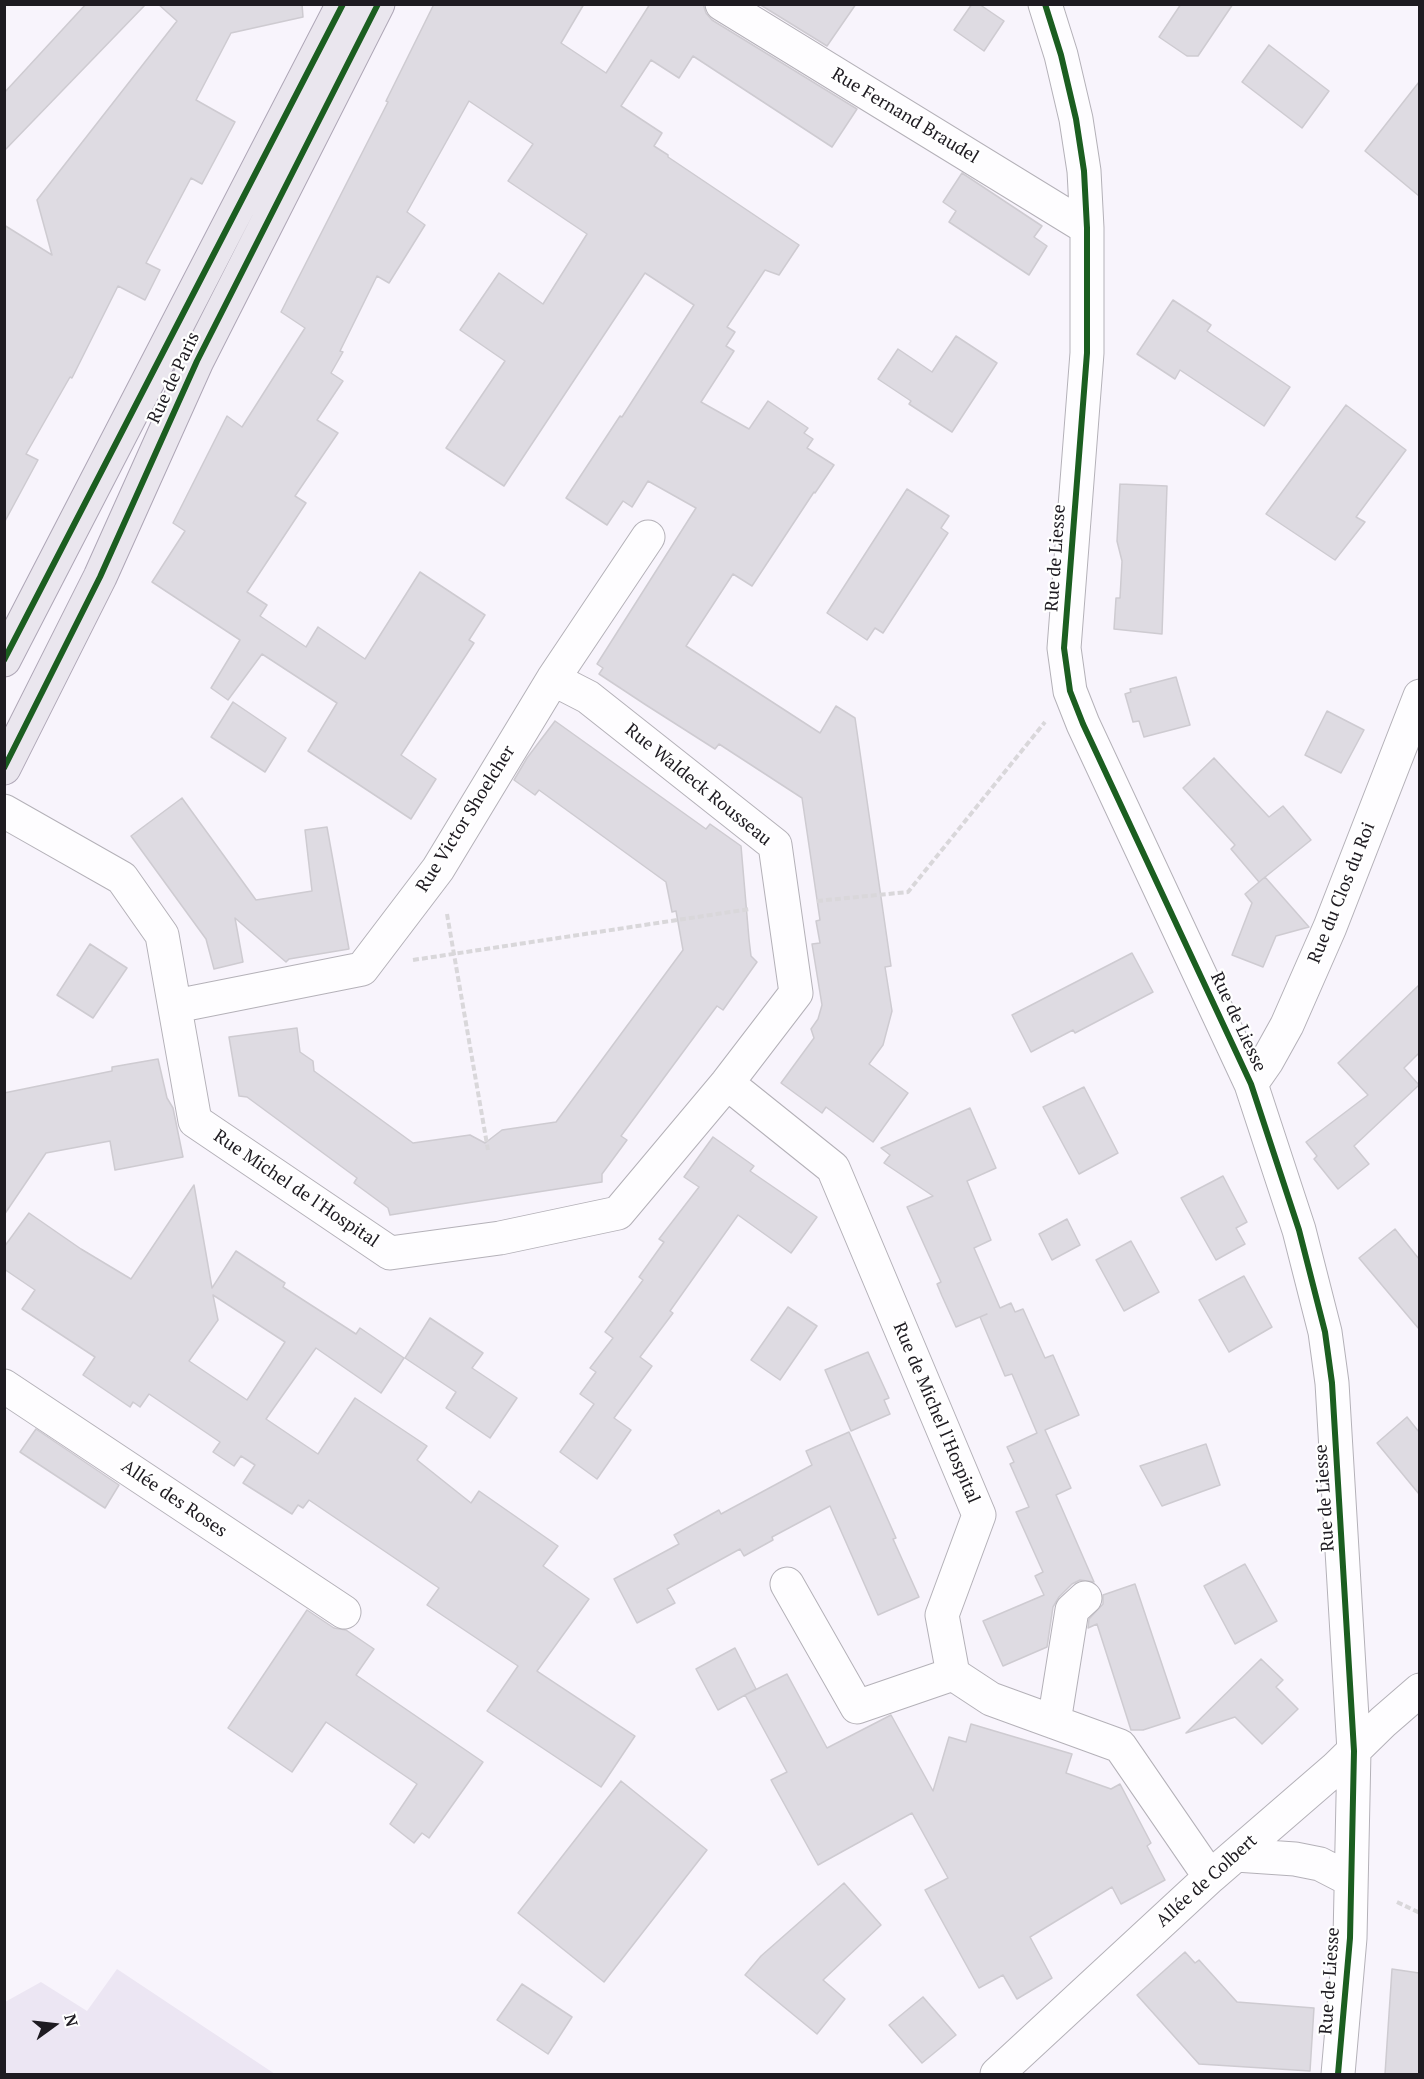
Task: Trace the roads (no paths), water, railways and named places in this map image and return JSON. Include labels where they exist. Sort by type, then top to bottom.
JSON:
[{"type":"main road","name":"Rue de Paris","points":[[4,660],[344,4]]},
{"type":"main road","name":"Rue de Paris","points":[[4,768],[105,568],[197,361],[378,4]]},
{"type":"street","name":"Rue Fernand Braudel","points":[[722,4],[1087,228]]},
{"type":"street","name":"Rue de Liesse","points":[[1045,4],[1061,55],[1076,119],[1084,171],[1087,228],[1087,353],[1064,648],[1070,691],[1083,724],[1251,1084],[1299,1230],[1325,1332],[1332,1383],[1354,1751],[1350,1938],[1338,2074]]},
{"type":"street","name":"Rue Victor Shoelcher","points":[[176,1006],[362,969],[438,869],[553,679],[648,537]]},
{"type":"street","name":"Rue Waldeck Rousseau","points":[[553,679],[588,697],[775,844],[796,993],[727,1083]]},
{"type":"street","name":"Rue du Clos du Roi","points":[[1251,1084],[1287,1025],[1330,927],[1419,696]]},
{"type":"street","name":"Rue Michel de l'Hospital","points":[[4,811],[122,878],[162,935],[195,1120],[390,1253],[500,1238],[618,1213],[727,1083]]},
{"type":"street","name":"Rue de Michel l'Hospital","points":[[727,1083],[833,1168],[979,1515],[942,1615],[953,1674]]},
{"type":"street","name":"Allée des Roses","points":[[4,1386],[344,1612]]},
{"type":"street","points":[[787,1584],[857,1707],[953,1674],[991,1699],[1120,1746],[1210,1877]]},
{"type":"street","points":[[1054,1722],[1072,1610],[1085,1598]]},
{"type":"street","name":"Allée de Colbert","points":[[997,2074],[1210,1877],[1354,1751],[1419,1690]]},
{"type":"street","points":[[1236,1854],[1295,1859],[1320,1864],[1351,1880]]}]
